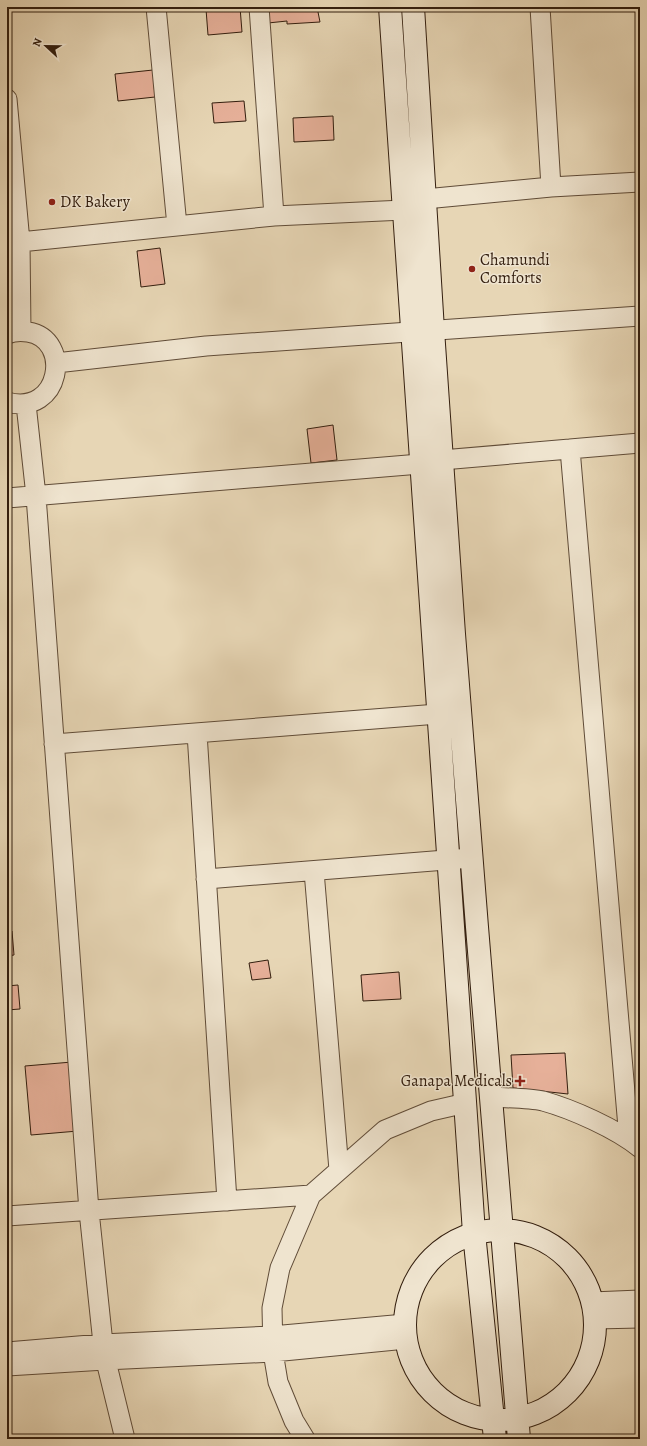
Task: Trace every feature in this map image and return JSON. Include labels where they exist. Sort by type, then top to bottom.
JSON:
[{"type":"street","points":[[156,7],[176,226]]},
{"type":"street","points":[[259,7],[274,216]]},
{"type":"street","points":[[390,7],[404,210],[442,460],[471,858],[518,1429]]},
{"type":"street","points":[[413,7],[425,199],[420,464],[474,1233],[494,1430]]},
{"type":"street","points":[[540,7],[551,187]]},
{"type":"street","points":[[7,99],[20,242],[14,333],[31,333],[41,337],[54,353],[56,364],[56,375],[52,385],[45,394],[26,404],[7,402]]},
{"type":"street","points":[[425,199],[551,187],[640,182]]},
{"type":"street","points":[[20,242],[274,216],[404,210]]},
{"type":"street","points":[[56,364],[206,346],[640,316]]},
{"type":"street","points":[[26,404],[36,496],[89,1211],[104,1352],[125,1439]]},
{"type":"street","points":[[442,460],[640,443]]},
{"type":"street","points":[[570,449],[634,1143]]},
{"type":"street","points":[[7,498],[420,464]]},
{"type":"street","points":[[54,744],[438,714]]},
{"type":"street","points":[[197,733],[227,1201]]},
{"type":"street","points":[[206,879],[471,858]]},
{"type":"street","points":[[314,871],[339,1170]]},
{"type":"street","points":[[490,1097],[542,1101],[587,1118],[634,1143]]},
{"type":"street","points":[[305,1439],[294,1421],[278,1382],[272,1344],[272,1308],[280,1268],[312,1195],[385,1130],[431,1111],[466,1103]]},
{"type":"street","points":[[7,1216],[312,1195]]},
{"type":"street","points":[[502,1229],[533,1234],[560,1250],[580,1274],[594,1310],[592,1346],[582,1372],[565,1394],[518,1429],[494,1430],[472,1416],[452,1408],[435,1395],[421,1379],[411,1360],[405,1332],[408,1300],[417,1277],[432,1258],[451,1242],[474,1233],[502,1229]]},
{"type":"street","points":[[594,1310],[640,1300]]},
{"type":"street","points":[[594,1310],[640,1318]]},
{"type":"street","points":[[7,1352],[104,1352],[272,1344],[405,1332]]},
{"type":"street","points":[[7,1366],[104,1352]]},
{"type":"building","points":[[240,7],[242,32],[208,35],[206,9]]},
{"type":"building","points":[[266,7],[317,7],[320,22],[287,24],[287,21],[268,23]]},
{"type":"building","points":[[153,70],[155,97],[118,101],[115,74]]},
{"type":"building","points":[[244,101],[246,121],[214,123],[212,103]]},
{"type":"building","points":[[333,116],[334,140],[294,142],[293,118]]},
{"type":"building","points":[[160,248],[165,284],[141,287],[137,251]]},
{"type":"building","points":[[333,425],[337,460],[311,463],[307,429]]},
{"type":"building","points":[[12,931],[14,955],[7,956],[7,932]]},
{"type":"building","points":[[268,960],[271,978],[252,980],[249,963]]},
{"type":"building","points":[[399,972],[401,999],[363,1001],[361,975]]},
{"type":"building","points":[[18,985],[20,1009],[7,1010],[7,986]]},
{"type":"building","points":[[565,1053],[568,1094],[513,1088],[511,1055]]},
{"type":"building","points":[[72,1062],[78,1131],[31,1135],[25,1066]]},
{"type":"place","name":"DK Bakery","points":[[52,202]]},
{"type":"place","name":"Chamundi Comforts","points":[[472,269]]},
{"type":"place","name":"Ganapa Medicals","points":[[520,1081]]}]
